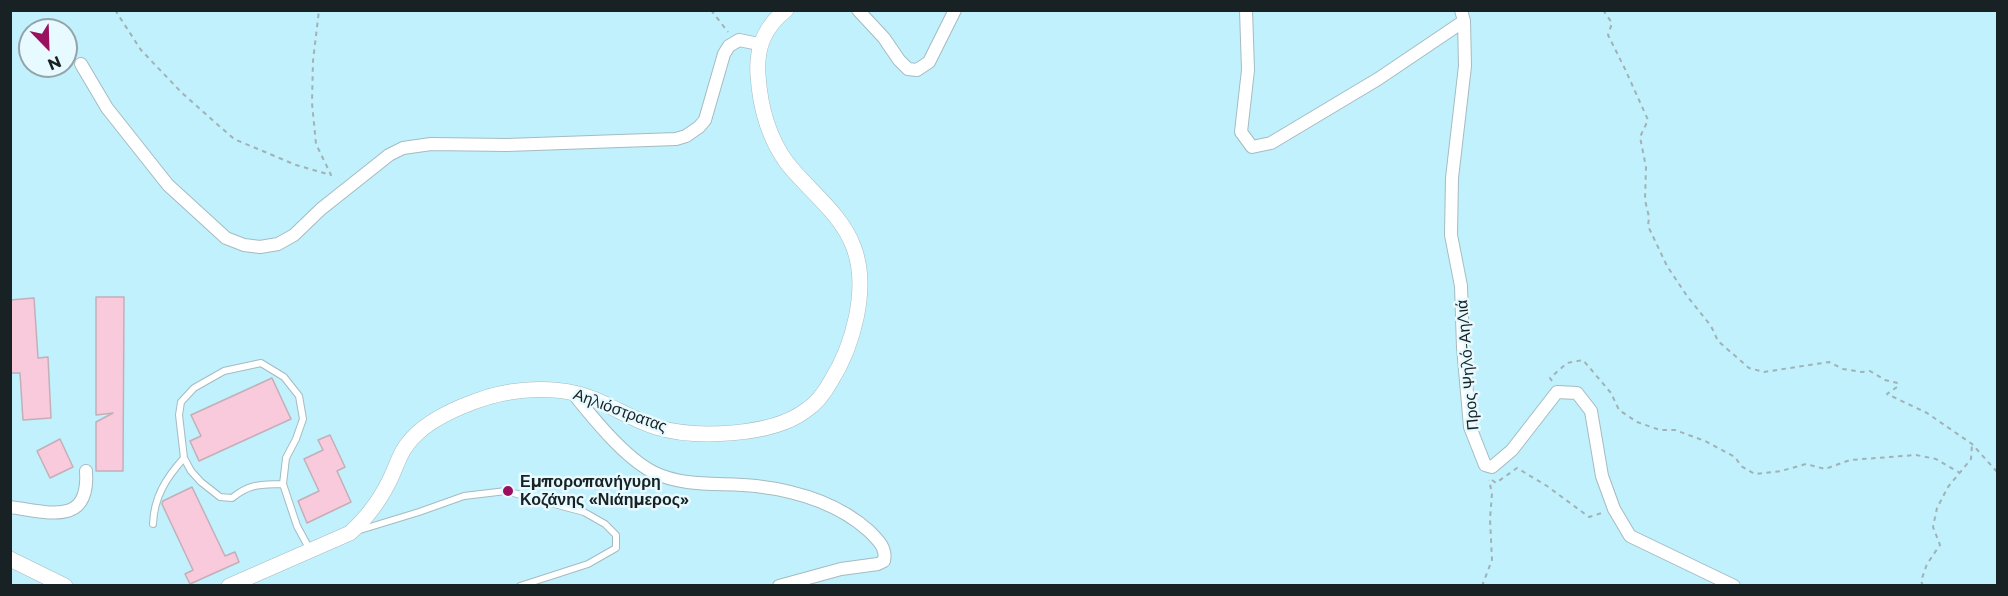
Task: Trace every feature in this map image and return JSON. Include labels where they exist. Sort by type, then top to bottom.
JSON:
[{"type":"street","points":[[81,64],[107,108],[168,185],[226,238],[244,245],[260,247],[278,244],[294,236],[321,209],[388,155],[415,145],[650,141],[686,136],[705,120],[723,54],[729,46],[739,40],[759,44],[773,22],[786,10]]},
{"type":"street","points":[[858,10],[884,38],[899,60],[908,69],[917,70],[929,62],[955,10]]},
{"type":"street","points":[[1246,10],[1248,70],[1241,132],[1252,147],[1271,143],[1378,79],[1462,16]]},
{"type":"street","name":"Προς Ψηλό-ΑηΛιά","points":[[1462,16],[1465,66],[1452,178],[1451,236],[1461,286],[1463,347],[1470,427],[1489,466]]},
{"type":"street","name":"Αηλιόστρατας","points":[[229,585],[350,532],[361,523],[381,498],[400,455],[416,434],[456,409],[478,400],[506,393],[538,390],[572,392],[656,427],[682,432],[706,433],[771,426],[800,414],[819,398],[841,366],[852,335],[859,305],[860,285],[855,250],[841,225],[788,164],[774,140],[762,110],[757,65],[759,44]]},
{"type":"street","points":[[572,392],[613,439],[640,464],[653,472],[686,482],[756,486],[812,498],[850,515],[881,544],[886,553],[884,561],[878,564],[841,568],[779,585]]},
{"type":"street","points":[[1489,466],[1512,450],[1557,392],[1576,393],[1591,411],[1602,476],[1614,509],[1630,536],[1734,585]]},
{"type":"street","points":[[10,507],[58,513],[70,511],[84,500],[87,489],[86,471]]},
{"type":"street","points":[[10,559],[65,585]]},
{"type":"lane","points":[[284,484],[257,485],[244,489],[232,498],[220,497],[201,482],[191,471],[184,458],[179,415],[181,402],[194,388],[224,371],[261,363],[284,376],[299,396],[303,419],[286,458],[284,484],[297,526],[310,551]]},
{"type":"lane","points":[[153,524],[153,511],[162,487],[171,472],[184,458]]},
{"type":"lane","points":[[350,532],[464,496],[506,491],[584,513],[604,524],[616,535],[616,548],[588,564],[520,585]]},
{"type":"path","points":[[115,10],[141,50],[182,93],[234,140],[296,165],[331,176],[316,144],[312,103],[313,61],[319,10]]},
{"type":"path","points":[[711,10],[736,42]]},
{"type":"path","points":[[1602,10],[1612,23],[1608,35],[1648,120],[1640,137],[1646,167],[1645,200],[1649,218],[1648,226],[1667,266],[1711,326],[1718,341],[1749,368],[1764,372],[1829,362],[1843,369],[1870,371],[1886,380],[1898,383],[1897,387],[1887,394],[1927,413],[1972,444],[1998,473]]},
{"type":"path","points":[[1557,392],[1550,378],[1567,363],[1582,360],[1611,393],[1619,410],[1637,422],[1660,430],[1675,430],[1705,441],[1735,457],[1741,466],[1755,474],[1781,471],[1806,464],[1825,469],[1850,460],[1916,455],[1936,459],[1960,474]]},
{"type":"path","points":[[1923,585],[1921,581],[1927,564],[1940,545],[1933,527],[1937,508],[1948,487],[1971,459],[1972,444]]},
{"type":"path","points":[[1489,466],[1490,478],[1496,483],[1517,468],[1547,486],[1589,517],[1614,509]]},
{"type":"path","points":[[1482,585],[1492,560],[1490,519],[1492,493],[1489,466]]},
{"type":"shaded area","points":[[11,11],[1997,11],[1997,585],[11,585]]},
{"type":"building","points":[[96,297],[124,297],[123,471],[96,471],[96,422],[113,413],[96,415]]},
{"type":"building","points":[[34,298],[38,358],[48,357],[51,418],[23,420],[20,373],[10,373],[10,300]]},
{"type":"building","points":[[272,378],[291,419],[199,461],[190,441],[201,436],[191,415]]},
{"type":"building","points":[[330,435],[345,467],[337,471],[351,502],[307,523],[298,501],[319,491],[304,459],[323,450],[318,440]]},
{"type":"building","points":[[60,439],[73,467],[50,478],[37,451]]},
{"type":"building","points":[[192,487],[225,556],[235,552],[239,562],[190,584],[185,574],[193,570],[162,504],[163,501]]},
{"type":"place","name":"Εμποροπανήγυρη Κοζάνης «Νιάημερος»","points":[[508,491]]}]
